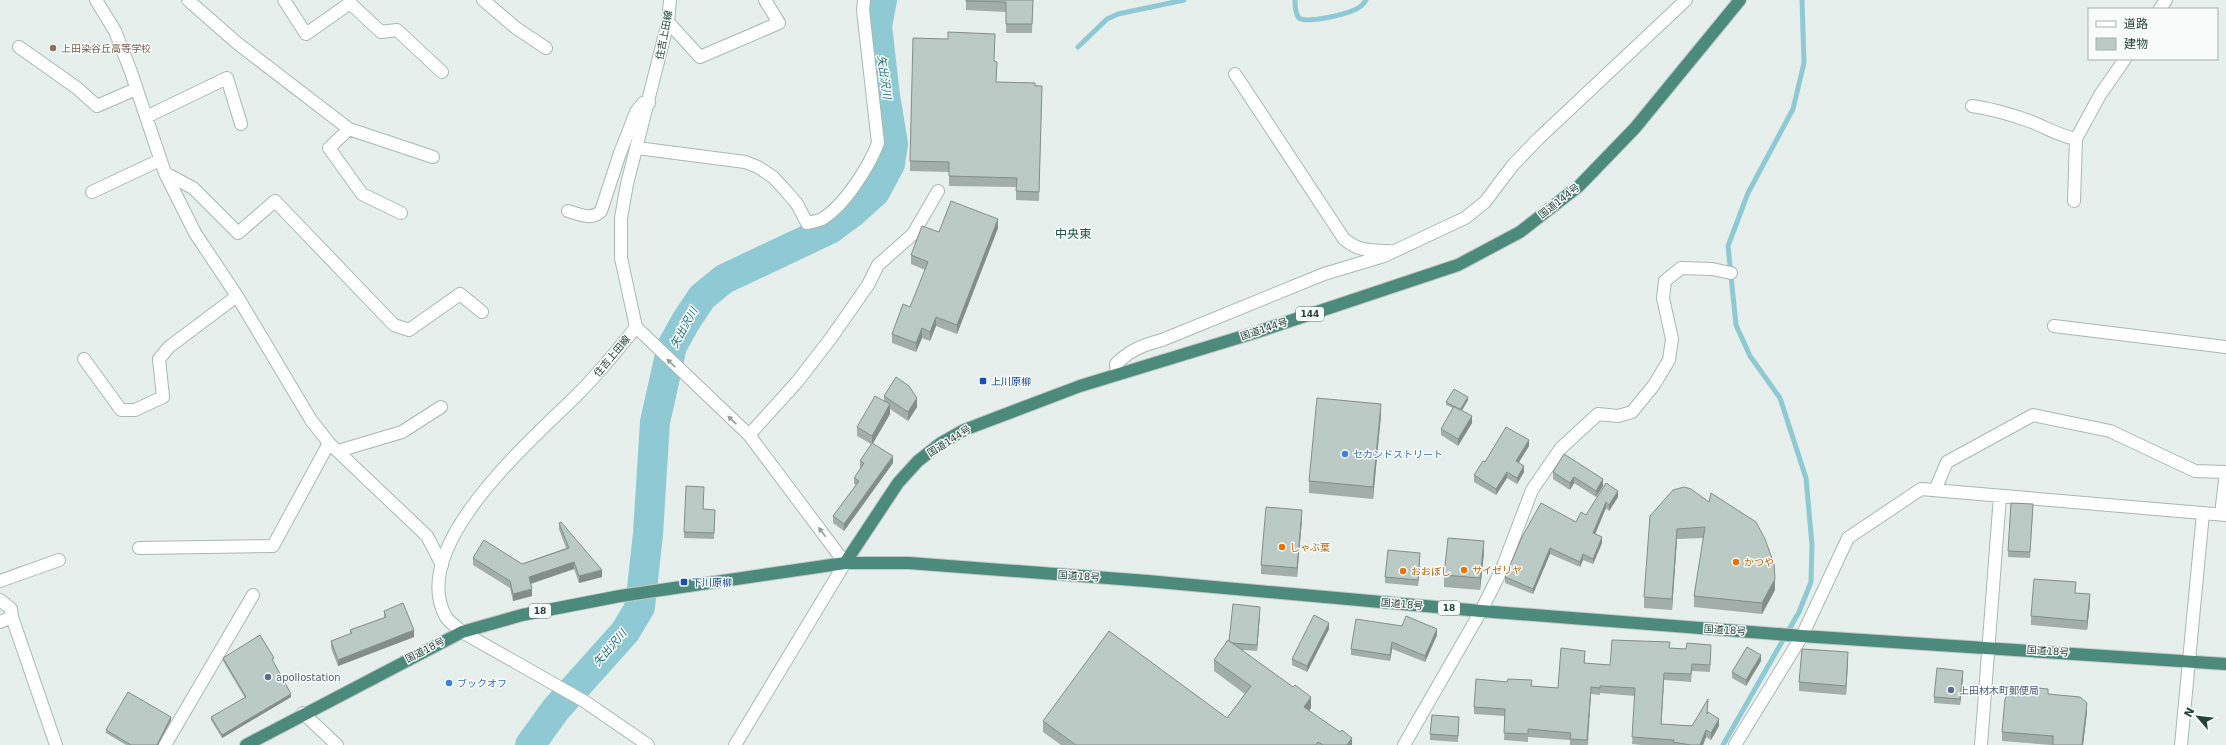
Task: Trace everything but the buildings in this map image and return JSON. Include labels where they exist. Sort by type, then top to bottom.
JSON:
[{"type":"highway","name":"国道144号","points":[[845,563],[898,483],[918,461],[941,444],[980,422],[1117,374],[1257,332],[1458,265],[1520,232],[1578,186],[1635,128],[1740,0]]},
{"type":"highway","name":"国道18号","points":[[246,745],[303,713],[462,632],[522,615],[620,596],[845,563],[909,563],[1147,581],[1481,611],[1802,636],[1988,647],[2226,664]]},
{"type":"street","points":[[188,0],[237,43],[349,129],[432,157]]},
{"type":"street","points":[[284,0],[306,34],[350,3],[382,32],[397,30],[442,72]]},
{"type":"street","points":[[483,0],[516,28],[546,48]]},
{"type":"street","name":"住吉上田線","points":[[648,745],[553,683],[462,632],[446,616],[439,595],[438,579],[442,564],[457,530],[483,490],[534,435],[609,362],[636,327],[621,258],[621,218],[632,165],[649,103],[668,22],[670,0]]},
{"type":"street","points":[[668,22],[700,57],[779,23],[765,0]]},
{"type":"street","points":[[637,148],[745,162],[773,177],[797,204],[807,223],[821,220],[833,211],[844,199],[874,155],[878,143],[863,10],[864,0]]},
{"type":"street","points":[[1117,374],[1116,364],[1127,354],[1142,345],[1162,340],[1324,274],[1384,256],[1465,218],[1485,202],[1513,165],[1538,139],[1686,0]]},
{"type":"street","points":[[99,1],[114,32],[136,89],[165,174],[195,233],[237,296],[311,420],[329,443],[427,536],[442,564]]},
{"type":"street","points":[[19,47],[77,88],[96,106],[136,89]]},
{"type":"street","points":[[2074,201],[2076,139],[2100,95],[2124,60]]},
{"type":"street","points":[[1235,74],[1344,239],[1355,248],[1364,250],[1394,251]]},
{"type":"street","points":[[146,117],[227,78],[241,124]]},
{"type":"street","points":[[568,210],[591,217],[597,216],[605,204],[620,153],[636,112],[643,102],[649,103]]},
{"type":"street","points":[[1972,106],[1992,109],[2033,123],[2063,136],[2076,139]]},
{"type":"street","points":[[349,129],[328,148],[362,194],[401,213]]},
{"type":"street","points":[[92,192],[160,160]]},
{"type":"street","points":[[608,193],[625,164],[632,165]]},
{"type":"street","points":[[165,174],[193,188],[238,233],[275,201],[394,325],[409,330],[460,294],[482,312]]},
{"type":"street","points":[[749,435],[797,382],[826,345],[868,285],[878,265],[907,241],[916,231],[938,191]]},
{"type":"street","points":[[1404,745],[1481,611],[1502,569],[1532,490],[1561,448],[1598,414],[1618,416],[1632,412],[1654,385],[1669,360],[1672,339],[1663,298],[1665,281],[1681,268],[1712,269],[1731,273]]},
{"type":"street","points":[[84,359],[121,410],[135,410],[163,397],[159,359],[169,347],[237,296]]},
{"type":"street","points":[[2054,326],[2226,347]]},
{"type":"street","points":[[636,327],[684,375],[749,435],[845,563],[735,745]]},
{"type":"street","points":[[338,451],[402,432],[441,407]]},
{"type":"street","points":[[1735,745],[1802,636],[1848,538],[1921,489],[2224,515],[2226,472],[2195,471],[2110,431],[2034,415],[1947,462],[1935,490]]},
{"type":"street","points":[[139,548],[273,546],[329,443]]},
{"type":"street","points":[[1981,745],[2000,496]]},
{"type":"street","points":[[2181,745],[2203,513]]},
{"type":"street","points":[[0,581],[59,560]]},
{"type":"street","points":[[166,745],[253,595]]},
{"type":"street","points":[[0,600],[11,609],[12,617],[56,745]]},
{"type":"street","points":[[0,622],[12,617]]},
{"type":"street","points":[[303,713],[338,745]]},
{"type":"waterway","name":"矢出沢川","points":[[530,745],[556,709],[625,632],[640,607],[648,534],[655,422],[672,346],[686,321],[702,297],[724,279],[830,229],[853,212],[875,192],[890,164],[893,144],[885,96],[877,26],[882,0]]},
{"type":"waterway","points":[[1078,47],[1107,19],[1118,14],[1184,0]]},
{"type":"waterway","points":[[1295,0],[1297,14],[1299,18],[1303,20],[1326,18],[1350,12],[1360,7],[1366,0]]},
{"type":"waterway","points":[[1723,745],[1799,612],[1811,582],[1812,545],[1806,478],[1780,398],[1750,356],[1736,325],[1728,246],[1748,193],[1793,109],[1804,63],[1802,0]]},
{"type":"place","name":"上田染谷丘高等学校","points":[[53,48]]},
{"type":"place","name":"上川原柳","points":[[983,381]]},
{"type":"place","name":"セカンドストリート","points":[[1345,454]]},
{"type":"place","name":"しゃぶ葉","points":[[1282,547]]},
{"type":"place","name":"かつや","points":[[1736,562]]},
{"type":"place","name":"サイゼリヤ","points":[[1464,570]]},
{"type":"place","name":"おおぼし","points":[[1403,571]]},
{"type":"place","name":"下川原柳","points":[[684,582]]},
{"type":"place","name":"apollostation","points":[[268,677]]},
{"type":"place","name":"ブックオフ","points":[[449,683]]},
{"type":"place","name":"上田材木町郵便局","points":[[1951,690]]},
{"type":"district","name":"中央東","points":[[1073,234]]}]
